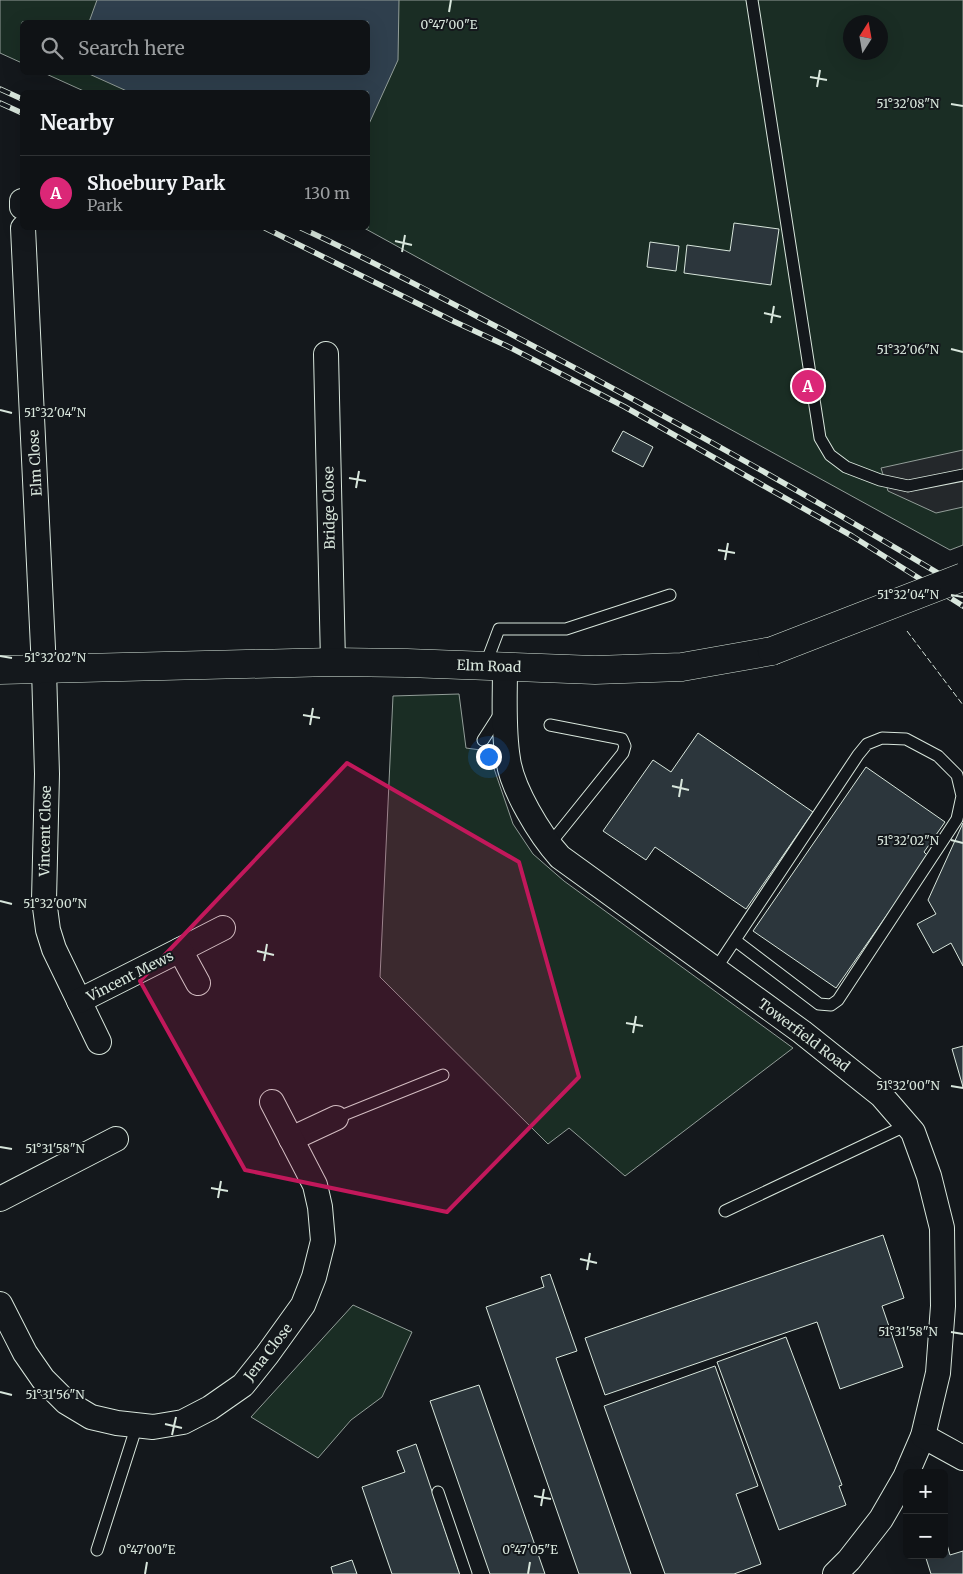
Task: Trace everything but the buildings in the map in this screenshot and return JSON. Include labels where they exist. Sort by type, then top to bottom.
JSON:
[{"type":"street","name":"Elm Close","points":[[24,230],[44,669]]},
{"type":"street","name":"Bridge Close","points":[[326,354],[333,662]]},
{"type":"street","name":"Elm Road","points":[[0,670],[333,662],[595,670],[682,667],[772,651],[963,577]]},
{"type":"street","name":"Towerfield Road","points":[[495,667],[505,706],[508,760],[514,782],[549,844],[560,857],[802,1032],[881,1095],[913,1132],[929,1176],[942,1228],[943,1306],[938,1373],[923,1436],[909,1469]]},
{"type":"street","name":"Vincent Close","points":[[44,669],[47,774],[44,900],[48,930],[54,949],[99,1042]]},
{"type":"street","name":"Vincent Mews","points":[[79,1001],[223,928]]},
{"type":"street","name":"Vincent Mews","points":[[180,950],[198,983]]},
{"type":"street","name":"Jena Close","points":[[0,1304],[25,1353],[43,1379],[66,1402],[91,1417],[153,1426],[183,1422],[210,1408],[243,1385],[268,1355],[303,1305],[314,1277],[323,1241],[320,1207],[315,1185],[272,1102]]},
{"type":"street","points":[[291,1139],[336,1118]]},
{"type":"street","points":[[0,1199],[116,1139]]},
{"type":"street","points":[[923,1436],[963,1458]]},
{"type":"street","name":"Towerfield Road","points":[[835,1574],[849,1560],[881,1519],[903,1480]]},
{"type":"lane","points":[[752,0],[820,438],[830,454],[846,467],[880,480],[908,486],[963,475]]},
{"type":"lane","points":[[495,667],[499,629],[566,629],[670,595]]},
{"type":"lane","points":[[483,740],[505,706]]},
{"type":"lane","points":[[549,844],[623,753],[625,746],[622,739],[550,724]]},
{"type":"lane","points":[[715,970],[867,744],[882,738],[906,738],[938,756],[956,775],[962,796],[957,819],[838,1000],[831,1006],[819,1004],[736,940]]},
{"type":"lane","points":[[336,1118],[443,1075]]},
{"type":"lane","points":[[725,1211],[907,1125]]},
{"type":"lane","points":[[97,1550],[137,1425]]},
{"type":"lane","points":[[438,1492],[466,1574]]},
{"type":"highlighted area","points":[[347,763],[519,862],[579,1077],[447,1212],[245,1170],[140,981]]},
{"type":"green space","points":[[0,0],[963,0],[963,545],[950,550],[368,230],[370,230],[370,90],[82,90],[48,75],[370,75],[370,20],[20,20],[20,62],[0,53]]},
{"type":"green space","points":[[459,694],[466,748],[488,751],[513,824],[533,854],[564,881],[793,1048],[625,1176],[569,1128],[548,1144],[380,977],[393,696]]},
{"type":"green space","points":[[353,1305],[412,1332],[382,1397],[351,1420],[318,1458],[251,1417]]},
{"type":"shaded area","points":[[963,450],[963,507],[936,513],[888,491],[881,468]]},
{"type":"water","points":[[97,0],[399,0],[398,60],[370,122],[370,90],[125,90],[91,75],[370,75],[370,20],[90,20]]},
{"type":"railway","points":[[0,89],[20,98]]},
{"type":"railway","points":[[0,103],[20,112]]},
{"type":"railway","points":[[269,230],[507,346],[625,407],[852,536],[963,606]]},
{"type":"railway","points":[[305,230],[414,283],[663,416],[784,483],[963,588]]},
{"type":"fence","points":[[907,631],[963,705]]},
{"type":"place","name":"Shoebury Park","points":[[808,386]]}]
